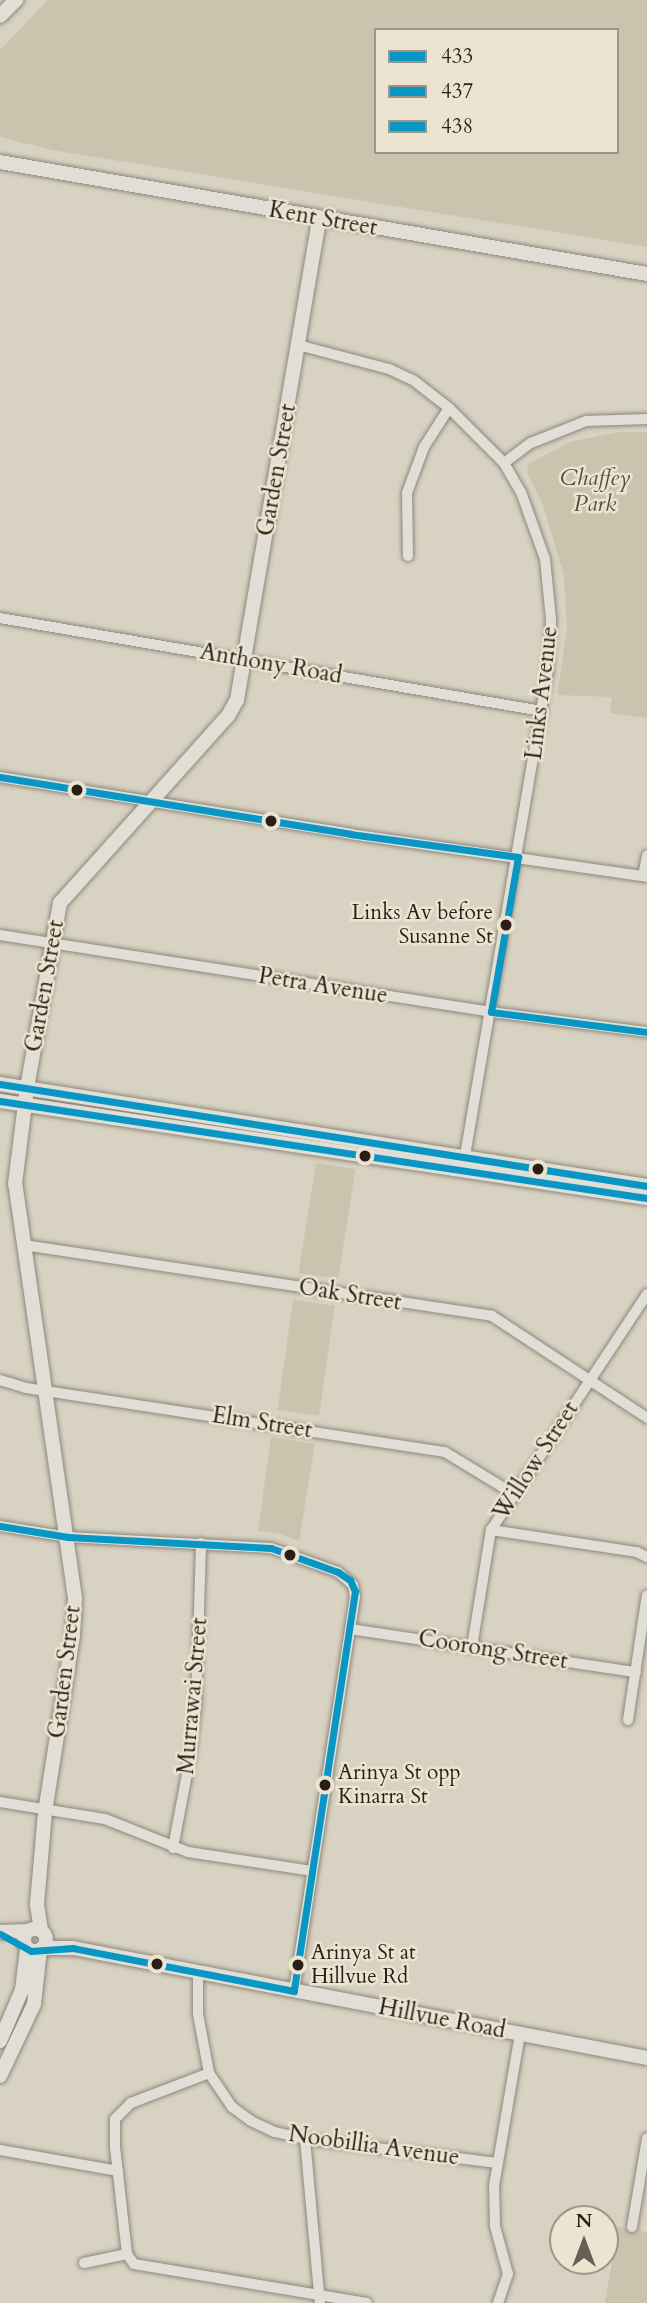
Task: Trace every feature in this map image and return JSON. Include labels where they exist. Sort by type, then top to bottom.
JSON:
[{"type":"street","points":[[0,16],[16,0]]},
{"type":"street","name":"Kent Street","points":[[0,162],[647,274]]},
{"type":"street","name":"Garden Street","points":[[0,2076],[34,2004],[34,1940],[45,1812],[74,1624],[68,1537],[14,1173],[27,1088],[52,944],[63,897],[233,708],[244,660],[319,219]]},
{"type":"street","name":"Links Avenue","points":[[298,345],[389,369],[413,380],[449,408],[504,463],[521,492],[534,526],[550,590],[551,643],[542,711],[464,1163]]},
{"type":"street","points":[[408,555],[407,493],[424,447],[449,408]]},
{"type":"street","points":[[504,463],[531,443],[586,421],[647,419]]},
{"type":"street","name":"Anthony Road","points":[[0,618],[542,711]]},
{"type":"street","points":[[0,777],[148,802],[645,876],[647,855]]},
{"type":"street","name":"Petra Avenue","points":[[0,935],[491,1012],[647,1032]]},
{"type":"street","points":[[0,1084],[464,1163],[647,1198]]},
{"type":"street","points":[[0,1101],[647,1186]]},
{"type":"street","name":"Oak Street","points":[[24,1245],[492,1316],[647,1418]]},
{"type":"street","name":"Willow Street","points":[[472,1647],[491,1530],[647,1294]]},
{"type":"street","name":"Elm Street","points":[[0,1380],[26,1388],[445,1452],[514,1494]]},
{"type":"street","points":[[0,1526],[68,1537],[271,1548],[338,1572],[350,1580],[355,1591],[350,1629],[294,1991]]},
{"type":"street","points":[[491,1530],[637,1552],[647,1557]]},
{"type":"street","name":"Murrawai Street","points":[[173,1848],[190,1758],[196,1705],[201,1543]]},
{"type":"street","points":[[628,1720],[647,1595]]},
{"type":"street","name":"Coorong Street","points":[[350,1629],[636,1672]]},
{"type":"street","points":[[0,1802],[45,1812],[104,1819],[173,1848],[312,1871]]},
{"type":"street","name":"Hillvue Road","points":[[0,1933],[198,1974],[647,2057]]},
{"type":"street","name":"Garden Street","points":[[0,2041],[22,1990],[34,1940]]},
{"type":"street","name":"Noobillia Avenue","points":[[198,1974],[198,2014],[209,2073],[232,2107],[251,2121],[275,2132],[305,2139],[497,2163]]},
{"type":"street","points":[[498,2303],[508,2274],[495,2226],[494,2195],[497,2163],[520,2034]]},
{"type":"street","points":[[209,2073],[122,2109],[116,2119],[114,2138],[127,2253],[134,2264],[321,2299],[367,2303]]},
{"type":"street","points":[[632,2227],[644,2172],[647,2138]]},
{"type":"street","points":[[305,2139],[321,2299]]},
{"type":"street","points":[[0,2150],[118,2171]]},
{"type":"street","points":[[85,2263],[127,2253]]},
{"type":"green space","points":[[48,0],[647,0],[647,247],[52,150],[0,137],[0,50]]},
{"type":"green space","name":"Chaffey Park","points":[[619,432],[647,432],[647,718],[610,713],[612,697],[557,695],[567,629],[564,576],[543,505],[527,472],[528,464],[570,442]]},
{"type":"green space","points":[[316,1163],[356,1169],[338,1279],[299,1273]]},
{"type":"green space","points":[[293,1300],[335,1306],[319,1416],[278,1410]]},
{"type":"green space","points":[[271,1437],[315,1444],[299,1541],[280,1534],[258,1531]]},
{"type":"green space","points":[[619,2227],[647,2232],[647,2303],[605,2303],[610,2275],[619,2275]]},
{"type":"transit line","name":"433","points":[[0,777],[350,834],[518,857],[491,1012],[647,1032]]},
{"type":"transit line","name":"437","points":[[0,1084],[647,1186]]},
{"type":"transit line","name":"438","points":[[0,1101],[647,1198]]},
{"type":"transit line","name":"433","points":[[0,1526],[68,1537],[271,1548],[338,1572],[350,1580],[355,1591],[294,1991],[73,1948],[31,1951],[0,1934]]},
{"type":"place","name":"Links Av before Susanne St","points":[[506,925]]},
{"type":"place","name":"Arinya St opp Kinarra St","points":[[325,1785]]},
{"type":"place","name":"Arinya St at Hillvue Rd","points":[[298,1965]]}]
